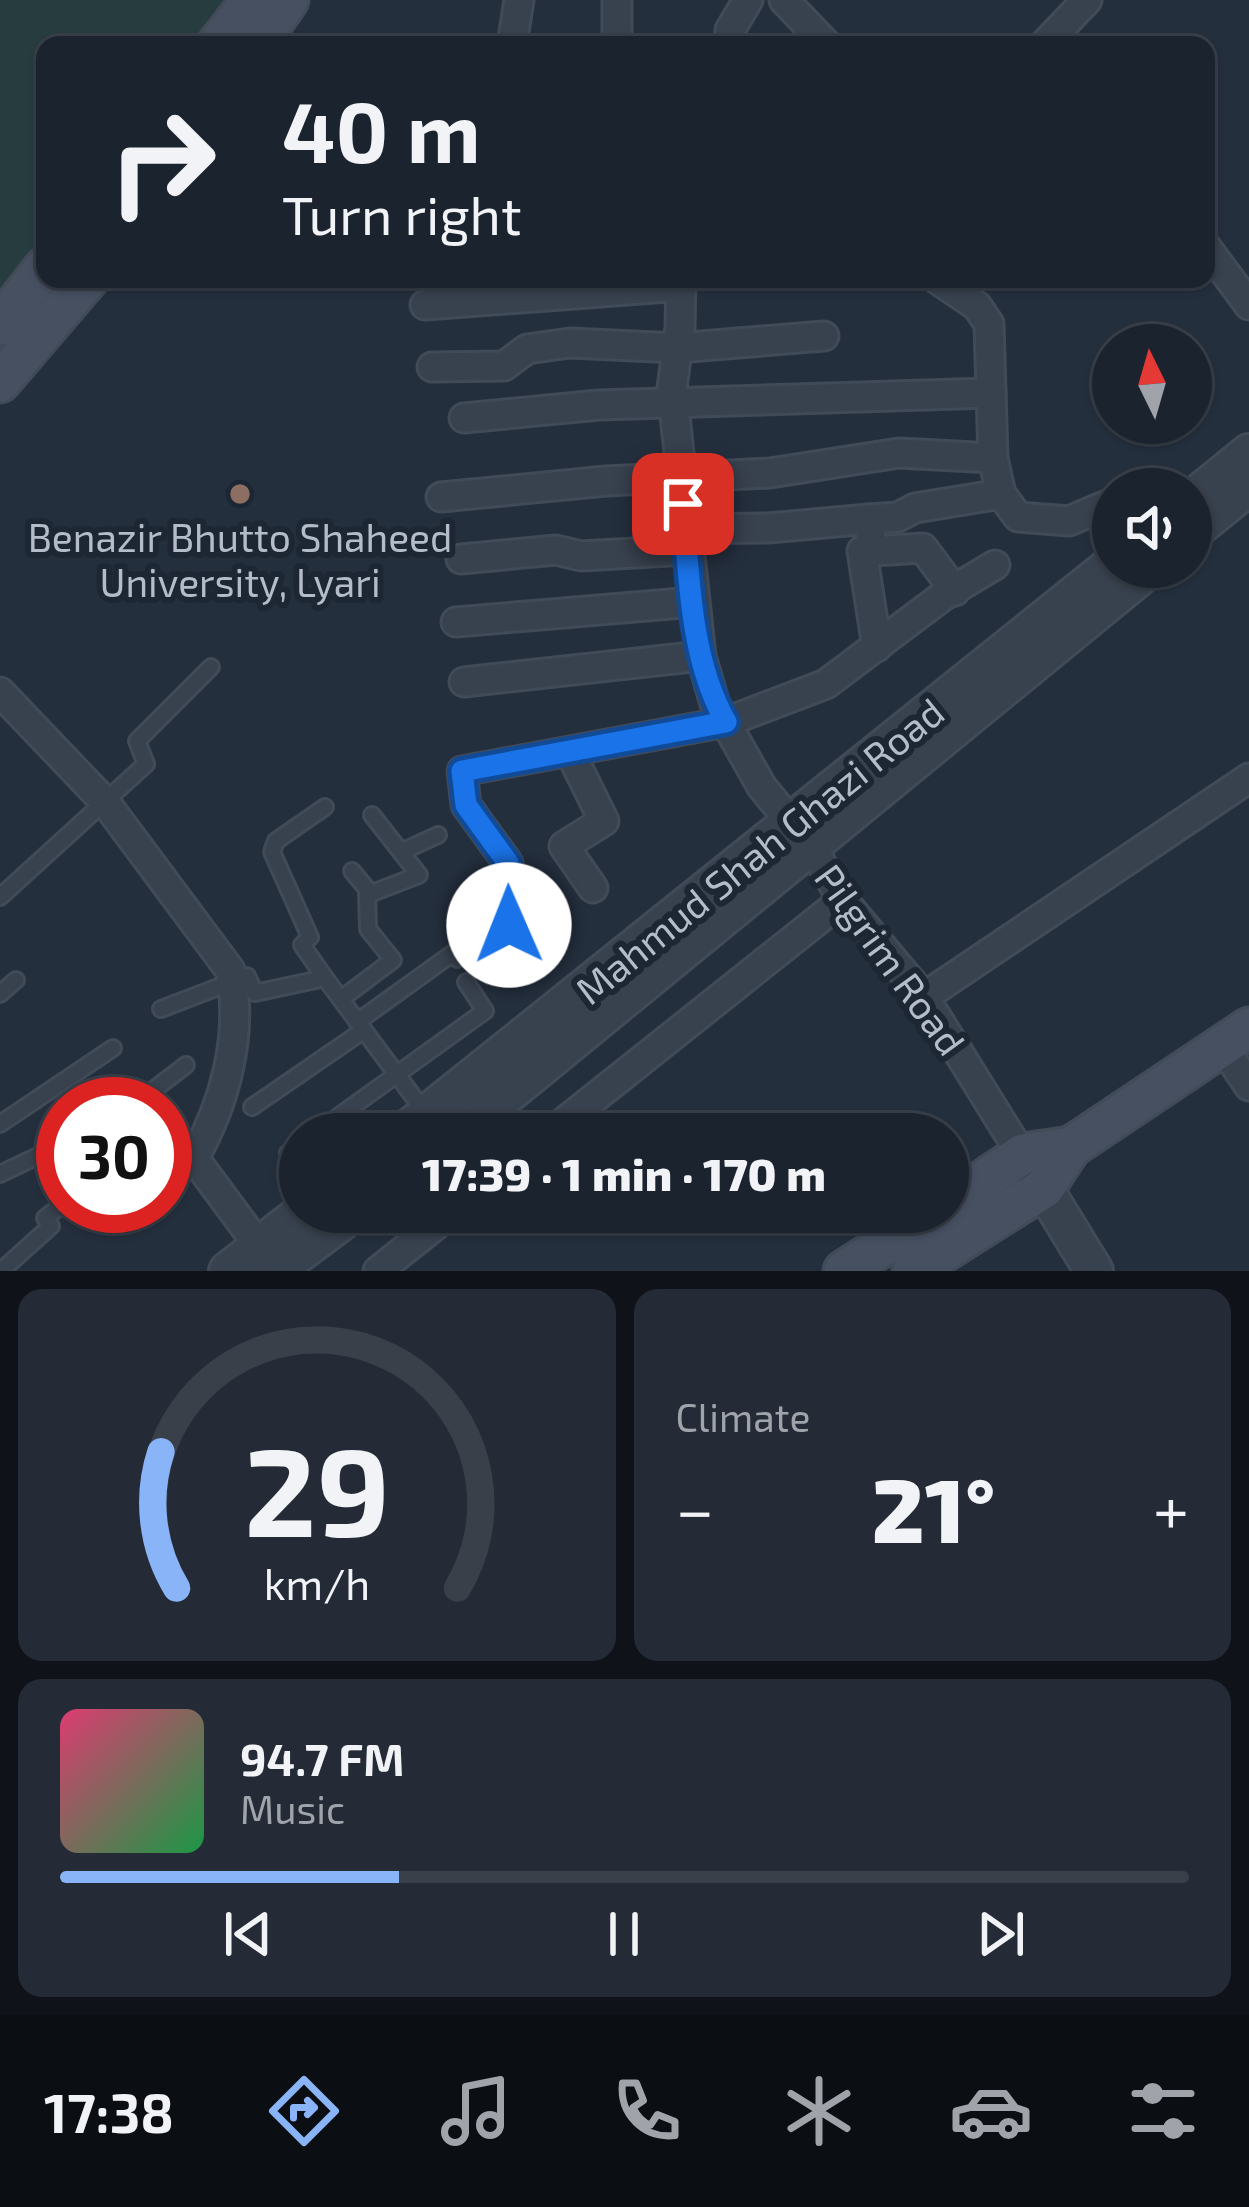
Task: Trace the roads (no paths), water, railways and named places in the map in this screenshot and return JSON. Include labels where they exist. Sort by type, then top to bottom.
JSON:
[{"type":"main road","points":[[224,36],[252,0]]},
{"type":"main road","points":[[263,36],[288,0]]},
{"type":"main road","points":[[0,325],[36,279]]},
{"type":"main road","points":[[0,382],[80,288]]},
{"type":"main road","points":[[913,1271],[1044,1188],[1070,1147],[1235,1036]]},
{"type":"main road","points":[[969,1190],[1022,1155],[1070,1147]]},
{"type":"main road","points":[[844,1271],[903,1233]]},
{"type":"street","points":[[513,36],[519,0]]},
{"type":"street","points":[[617,0],[617,36]]},
{"type":"street","points":[[730,36],[748,0]]},
{"type":"street","points":[[784,0],[818,36]]},
{"type":"street","points":[[1056,36],[1087,0]]},
{"type":"street","points":[[1215,259],[1249,305]]},
{"type":"street","points":[[425,305],[614,288]]},
{"type":"street","name":"Pilgrim Road","points":[[681,288],[673,402],[700,656],[715,704],[762,787],[802,836],[843,900],[924,997],[1022,1155]]},
{"type":"street","points":[[950,288],[977,307],[989,324],[993,458],[1001,494],[1018,517],[1069,521],[1092,512]]},
{"type":"street","points":[[432,368],[504,366],[527,349],[569,343],[677,348],[824,336]]},
{"type":"street","points":[[464,418],[598,404],[992,393]]},
{"type":"street","points":[[441,497],[606,481],[770,473],[899,453],[993,458]]},
{"type":"street","points":[[1212,483],[1249,453]]},
{"type":"street","points":[[1212,516],[1249,487]]},
{"type":"street","points":[[461,559],[556,550],[581,556],[768,528],[898,517],[915,508],[1001,494]]},
{"type":"street","points":[[869,519],[872,551]]},
{"type":"street","points":[[877,647],[862,551],[923,548],[955,591]]},
{"type":"street","points":[[522,959],[520,945],[511,940],[508,863],[466,805],[462,771],[726,722],[826,684],[943,596],[995,565]]},
{"type":"street","name":"Mahmud Shah Ghazi Road","points":[[483,1113],[1092,582]]},
{"type":"street","name":"Mahmud Shah Ghazi Road","points":[[429,1113],[802,836],[1123,588]]},
{"type":"street","points":[[456,622],[694,602]]},
{"type":"street","points":[[464,682],[700,656]]},
{"type":"street","points":[[0,692],[105,802],[230,970],[236,999],[231,1054],[215,1121],[194,1158],[267,1258]]},
{"type":"street","points":[[570,752],[604,821],[564,846],[593,888]]},
{"type":"street","points":[[924,997],[1249,778]]},
{"type":"street","points":[[576,1113],[843,900]]},
{"type":"street","points":[[1235,1036],[1249,1086]]},
{"type":"street","points":[[1022,1155],[1094,1271]]},
{"type":"street","points":[[267,1258],[287,1233]]},
{"type":"street","points":[[228,1271],[267,1258],[314,1233]]},
{"type":"street","points":[[378,1271],[426,1233]]},
{"type":"lane","points":[[0,897],[146,764],[137,741],[211,668]]},
{"type":"lane","points":[[325,807],[276,841],[272,852],[310,937],[302,945],[398,1074],[410,1113]]},
{"type":"lane","points":[[367,895],[419,875],[372,815]]},
{"type":"lane","points":[[401,852],[439,836]]},
{"type":"lane","points":[[340,999],[393,960],[368,929],[367,895],[352,872]]},
{"type":"lane","points":[[252,1107],[453,953],[457,959]]},
{"type":"lane","points":[[161,1009],[247,976],[255,993],[325,978]]},
{"type":"lane","points":[[0,994],[16,980]]},
{"type":"lane","points":[[343,1113],[485,1011],[466,982]]},
{"type":"lane","points":[[0,1124],[113,1048]]},
{"type":"lane","points":[[170,1077],[186,1065]]},
{"type":"lane","points":[[0,1174],[36,1157]]},
{"type":"lane","points":[[1,1271],[43,1233]]},
{"type":"place","name":"Benazir Bhutto Shaheed University, Lyari","points":[[240,494]]}]
